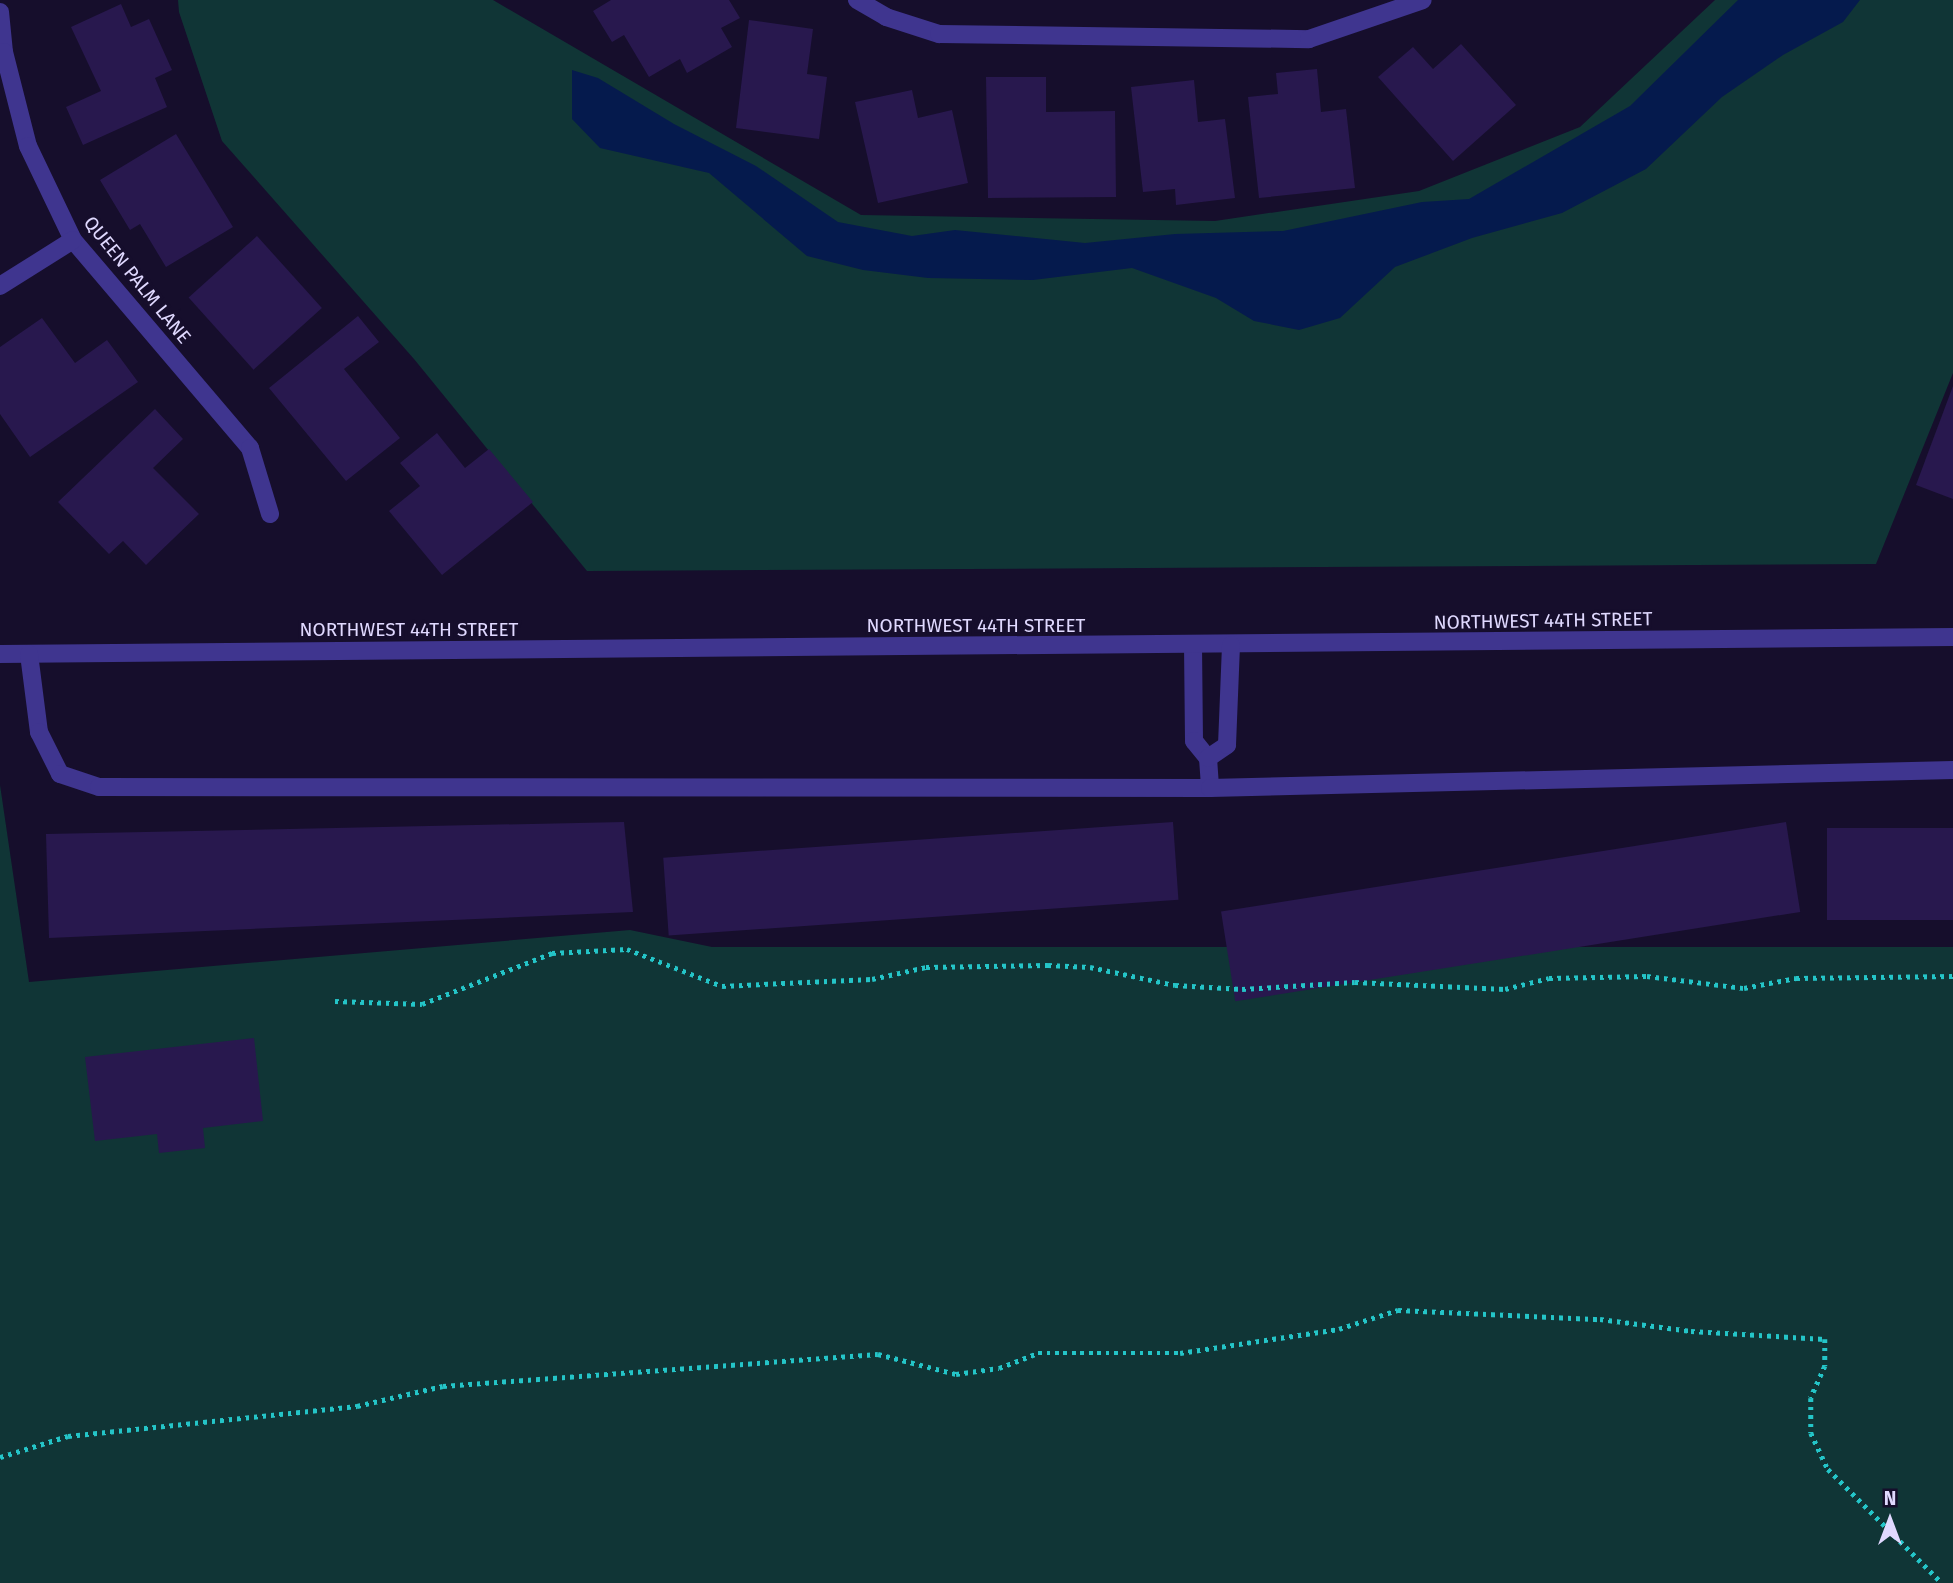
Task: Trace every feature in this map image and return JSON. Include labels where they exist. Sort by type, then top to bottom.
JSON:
[{"type":"street","points":[[857,0],[886,17],[939,34],[1308,39],[1423,0]]},
{"type":"street","name":"QUEEN PALM LANE","points":[[0,12],[4,52],[28,146],[73,240],[250,448],[270,514]]},
{"type":"street","points":[[0,286],[73,240]]},
{"type":"street","name":"NORTHWEST 44TH STREET","points":[[0,654],[1953,637]]},
{"type":"street","points":[[1193,645],[1194,741],[1209,758],[1210,788]]},
{"type":"street","points":[[1209,758],[1227,745],[1231,645]]},
{"type":"street","points":[[29,654],[39,732],[60,774],[99,787],[1210,788],[1953,770]]},
{"type":"path","points":[[335,1001],[422,1004],[552,953],[627,949],[722,986],[872,979],[926,967],[1048,965],[1090,967],[1175,985],[1242,989],[1355,982],[1506,989],[1549,978],[1647,976],[1744,988],[1796,978],[1953,976]]},
{"type":"path","points":[[0,1457],[68,1436],[357,1406],[443,1386],[878,1354],[956,1374],[999,1368],[1038,1353],[1180,1353],[1339,1329],[1398,1310],[1600,1319],[1691,1331],[1825,1339],[1825,1366],[1811,1398],[1811,1433],[1828,1469],[1942,1583]]},
{"type":"green space","points":[[178,0],[493,0],[861,215],[1215,221],[1419,191],[1580,127],[1715,0],[1953,0],[1953,373],[1876,564],[587,571],[414,359],[222,141],[179,12]]},
{"type":"green space","points":[[0,785],[29,982],[630,930],[712,947],[1953,947],[1953,1583],[0,1583]]},
{"type":"water","points":[[1738,0],[1860,0],[1843,22],[1783,55],[1722,97],[1646,169],[1562,213],[1472,238],[1395,267],[1340,318],[1299,330],[1254,321],[1216,298],[1132,268],[1033,280],[928,278],[863,270],[807,256],[709,173],[600,148],[572,119],[572,70],[598,78],[674,124],[756,166],[838,222],[912,236],[955,230],[1085,243],[1175,234],[1283,231],[1422,202],[1469,199],[1630,106]]},
{"type":"building","points":[[611,0],[729,0],[740,18],[721,28],[732,47],[687,73],[680,59],[649,77],[624,35],[612,42],[593,11]]},
{"type":"building","points":[[121,4],[131,27],[149,19],[172,70],[155,78],[167,107],[83,145],[66,107],[101,91],[71,27]]},
{"type":"building","points":[[749,20],[813,29],[807,74],[827,77],[819,139],[736,128]]},
{"type":"building","points":[[1461,44],[1516,105],[1453,161],[1378,77],[1413,47],[1433,69]]},
{"type":"building","points":[[1317,69],[1321,112],[1346,109],[1355,188],[1259,198],[1248,97],[1278,94],[1276,73]]},
{"type":"building","points":[[986,77],[1046,77],[1046,112],[1115,111],[1116,197],[988,198]]},
{"type":"building","points":[[1194,80],[1198,122],[1225,119],[1235,198],[1176,205],[1175,189],[1143,192],[1131,87]]},
{"type":"building","points":[[912,90],[918,118],[952,110],[968,183],[878,203],[855,102]]},
{"type":"building","points":[[176,134],[233,227],[166,267],[140,224],[130,230],[100,180]]},
{"type":"building","points":[[257,236],[322,308],[254,370],[189,298]]},
{"type":"building","points":[[358,316],[379,342],[344,369],[400,438],[346,481],[269,388]]},
{"type":"building","points":[[42,318],[75,363],[107,340],[138,382],[30,457],[0,414],[0,347]]},
{"type":"building","points":[[1953,386],[1953,499],[1916,485]]},
{"type":"building","points":[[155,409],[183,439],[153,468],[199,514],[146,565],[123,541],[109,554],[58,502]]},
{"type":"building","points":[[437,433],[465,468],[489,449],[533,502],[442,575],[389,511],[420,486],[400,463]]},
{"type":"building","points":[[624,822],[633,912],[49,938],[46,834]]},
{"type":"building","points":[[1173,822],[1178,900],[669,935],[663,858]]},
{"type":"building","points":[[1786,822],[1800,912],[1235,1001],[1221,911]]},
{"type":"building","points":[[1827,828],[1953,828],[1953,920],[1827,920]]},
{"type":"building","points":[[254,1038],[263,1121],[203,1128],[205,1148],[159,1153],[157,1134],[95,1141],[85,1057]]}]
